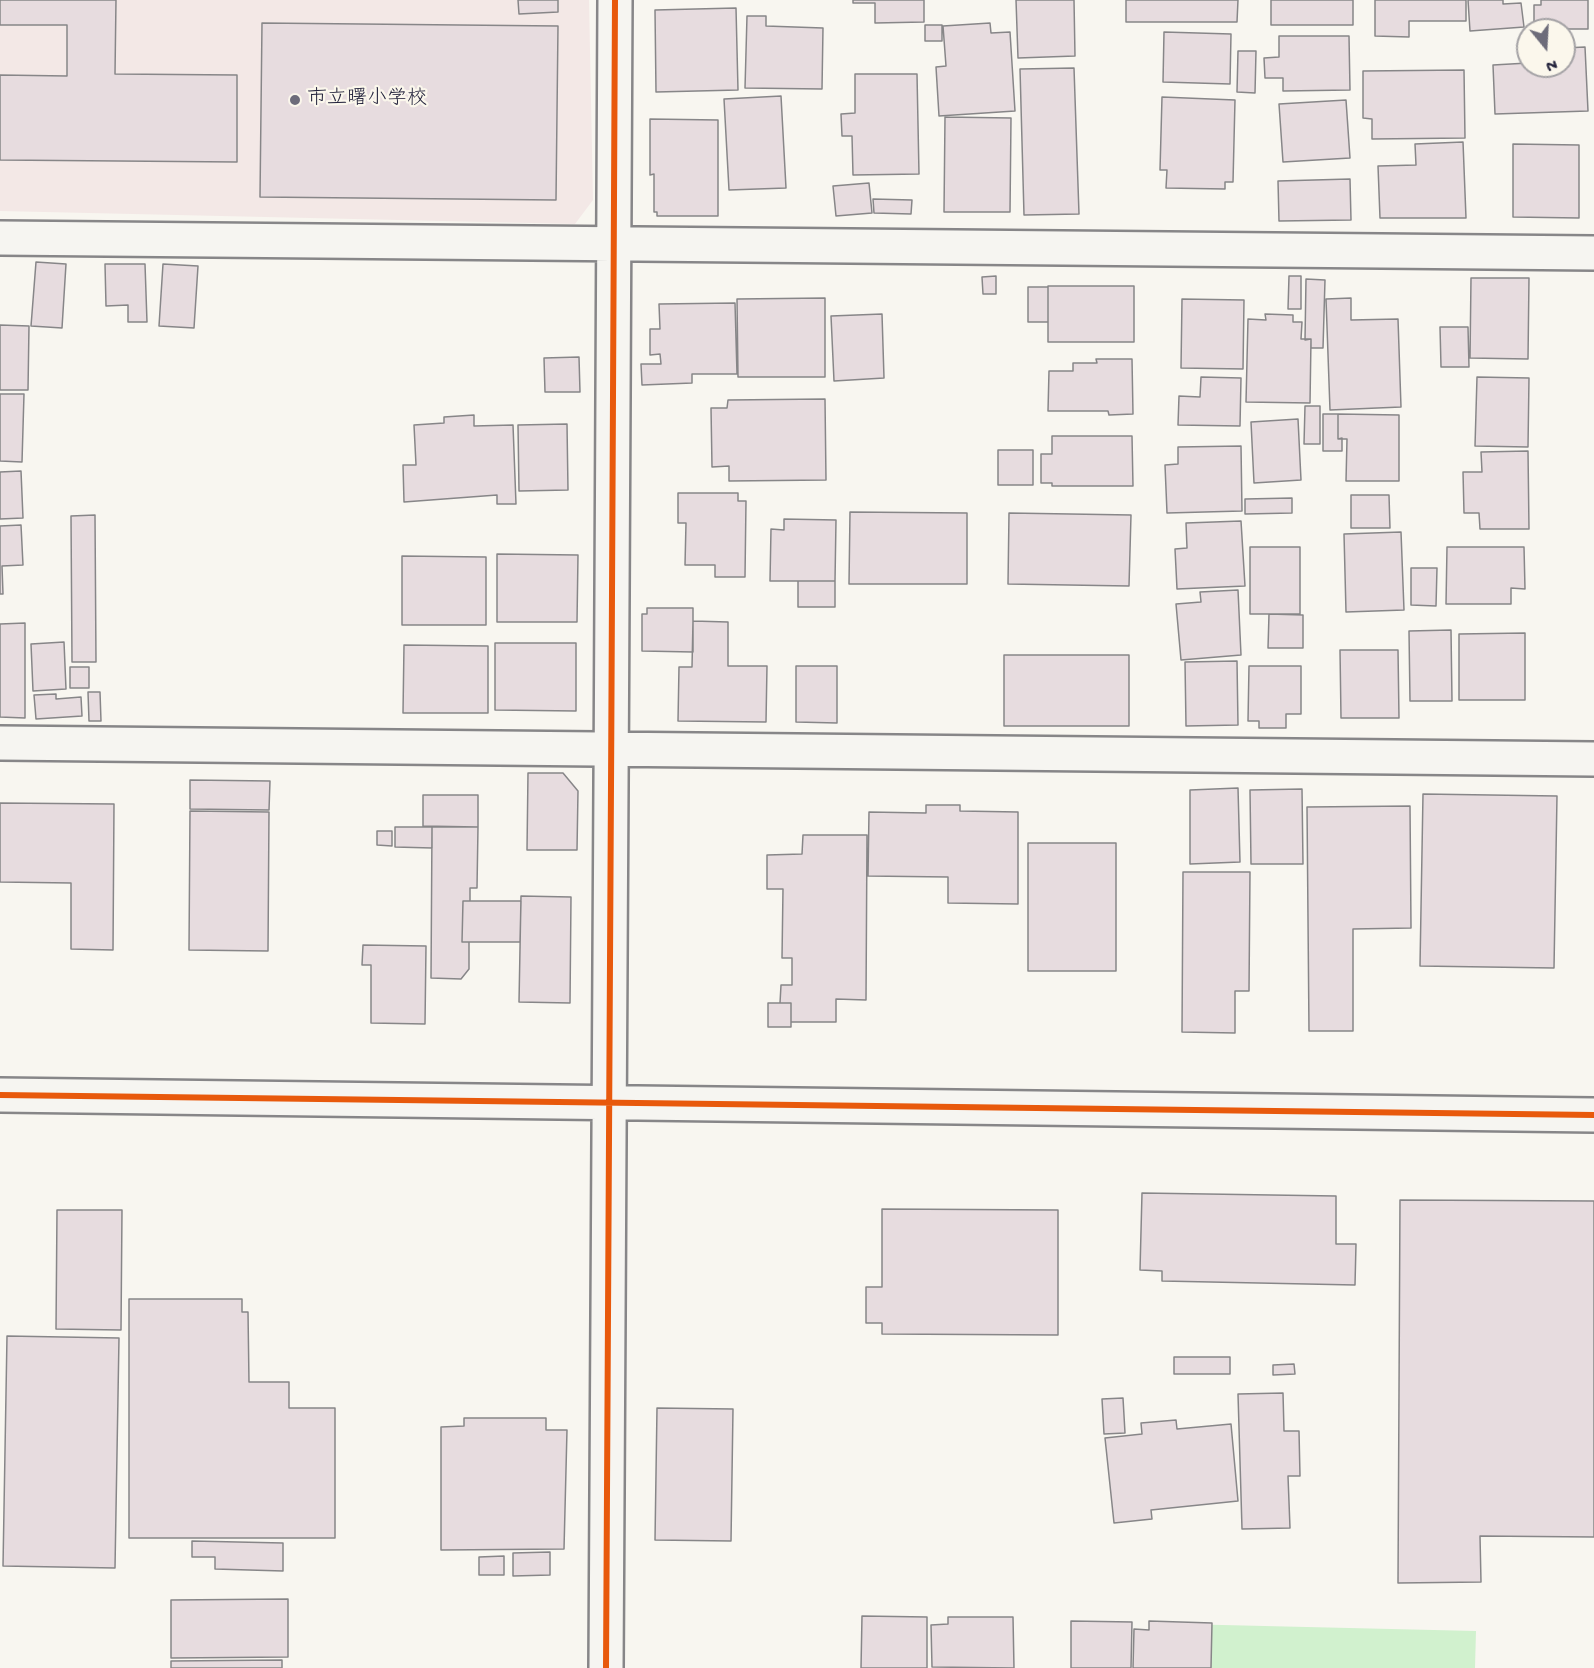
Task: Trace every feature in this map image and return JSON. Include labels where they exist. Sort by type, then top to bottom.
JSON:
[{"type":"street","points":[[606,1668],[611,1102],[609,748],[615,0]]},
{"type":"street","points":[[0,238],[1594,253]]},
{"type":"street","points":[[0,743],[1594,759]]},
{"type":"street","points":[[0,1095],[1594,1115]]},
{"type":"shaded area","name":"市立曙小学校","points":[[0,0],[589,0],[593,200],[575,224],[0,211]]},
{"type":"green space","points":[[1180,1624],[1476,1631],[1475,1668],[1179,1668]]},
{"type":"building","points":[[0,0],[116,0],[115,74],[237,75],[237,162],[0,160],[0,75],[67,76],[67,25],[0,25]]},
{"type":"building","points":[[518,0],[558,0],[558,12],[519,14]]},
{"type":"building","points":[[853,0],[924,0],[924,22],[875,23],[875,3],[853,3]]},
{"type":"building","points":[[1016,0],[1074,0],[1075,56],[1018,58]]},
{"type":"building","points":[[1126,0],[1238,0],[1237,22],[1126,22]]},
{"type":"building","points":[[1271,0],[1353,0],[1353,25],[1271,25]]},
{"type":"building","points":[[1375,0],[1466,0],[1466,21],[1409,21],[1409,37],[1375,36]]},
{"type":"building","points":[[1468,0],[1503,0],[1503,4],[1521,3],[1523,18],[1516,18],[1516,28],[1470,31]]},
{"type":"building","points":[[1541,0],[1588,0],[1588,29],[1576,29],[1576,18],[1534,18],[1534,5],[1541,5]]},
{"type":"building","points":[[736,8],[738,90],[656,92],[655,10]]},
{"type":"building","points":[[747,16],[766,16],[766,26],[823,28],[822,89],[745,88]]},
{"type":"building","points":[[262,23],[558,26],[556,200],[260,197]]},
{"type":"building","points":[[990,23],[991,33],[1010,32],[1015,111],[939,116],[936,67],[946,66],[943,26]]},
{"type":"building","points":[[925,25],[942,25],[942,41],[925,41]]},
{"type":"building","points":[[1164,32],[1231,34],[1230,84],[1163,82]]},
{"type":"building","points":[[1279,36],[1349,36],[1350,90],[1283,91],[1283,78],[1265,78],[1264,58],[1279,57]]},
{"type":"building","points":[[1576,47],[1585,47],[1588,111],[1495,114],[1493,65],[1516,64],[1516,78],[1576,78]]},
{"type":"building","points":[[1238,51],[1256,51],[1255,93],[1237,92]]},
{"type":"building","points":[[1074,68],[1079,214],[1024,215],[1020,69]]},
{"type":"building","points":[[1464,70],[1465,138],[1372,139],[1372,119],[1363,118],[1363,71]]},
{"type":"building","points":[[855,74],[917,74],[919,174],[853,175],[852,136],[842,136],[841,114],[855,113]]},
{"type":"building","points":[[781,96],[786,188],[729,190],[724,99]]},
{"type":"building","points":[[1162,97],[1235,100],[1233,182],[1225,182],[1225,189],[1166,188],[1167,170],[1160,170]]},
{"type":"building","points":[[1346,100],[1350,158],[1283,162],[1279,104]]},
{"type":"building","points":[[945,117],[1011,118],[1010,212],[944,212]]},
{"type":"building","points":[[650,119],[718,120],[718,216],[657,216],[657,212],[654,212],[654,174],[650,175]]},
{"type":"building","points":[[1463,142],[1466,218],[1380,218],[1378,166],[1416,165],[1415,144]]},
{"type":"building","points":[[1513,144],[1579,145],[1579,218],[1513,217]]},
{"type":"building","points":[[1350,179],[1351,220],[1279,221],[1278,181]]},
{"type":"building","points":[[869,183],[872,213],[836,216],[833,186]]},
{"type":"building","points":[[873,199],[912,200],[911,214],[874,213]]},
{"type":"building","points":[[36,262],[66,264],[62,328],[31,326]]},
{"type":"building","points":[[105,264],[145,264],[147,322],[128,322],[128,305],[106,306]]},
{"type":"building","points":[[163,264],[198,266],[194,328],[159,326]]},
{"type":"building","points":[[996,276],[996,294],[983,294],[982,277]]},
{"type":"building","points":[[1289,276],[1301,276],[1301,309],[1288,309]]},
{"type":"building","points":[[1471,278],[1529,278],[1528,359],[1470,358]]},
{"type":"building","points":[[1306,279],[1325,280],[1323,348],[1311,348],[1311,339],[1305,340]]},
{"type":"building","points":[[1048,286],[1134,286],[1134,342],[1048,342]]},
{"type":"building","points":[[1028,287],[1048,287],[1048,322],[1028,322]]},
{"type":"building","points":[[825,298],[825,377],[738,377],[737,299]]},
{"type":"building","points":[[1351,298],[1351,320],[1398,319],[1401,407],[1330,410],[1326,299]]},
{"type":"building","points":[[1182,299],[1244,300],[1243,369],[1181,368]]},
{"type":"building","points":[[735,303],[737,374],[692,374],[692,383],[642,385],[641,364],[661,364],[660,354],[650,355],[650,329],[660,329],[659,304]]},
{"type":"building","points":[[882,314],[884,378],[834,381],[831,316]]},
{"type":"building","points":[[1265,314],[1293,315],[1293,322],[1302,322],[1301,339],[1311,339],[1310,403],[1246,402],[1248,319],[1266,320]]},
{"type":"building","points":[[0,325],[29,326],[28,390],[0,390]]},
{"type":"building","points":[[1440,327],[1468,327],[1469,367],[1441,367]]},
{"type":"building","points":[[579,357],[580,392],[545,392],[544,358]]},
{"type":"building","points":[[1096,359],[1132,359],[1133,414],[1109,415],[1108,411],[1048,411],[1049,371],[1073,371],[1073,363],[1097,363]]},
{"type":"building","points":[[1201,377],[1241,378],[1240,426],[1178,425],[1179,396],[1200,397]]},
{"type":"building","points":[[1477,377],[1529,378],[1528,447],[1475,446]]},
{"type":"building","points":[[0,394],[24,394],[22,462],[0,461]]},
{"type":"building","points":[[825,399],[826,480],[729,481],[729,466],[712,467],[711,408],[727,408],[728,400]]},
{"type":"building","points":[[1305,406],[1320,406],[1320,444],[1304,444]]},
{"type":"building","points":[[1323,414],[1338,414],[1338,439],[1342,438],[1342,451],[1323,451]]},
{"type":"building","points":[[1338,414],[1399,415],[1399,481],[1346,481],[1347,439],[1338,439]]},
{"type":"building","points":[[474,415],[474,426],[513,425],[516,504],[497,504],[497,495],[404,502],[403,465],[416,465],[414,425],[444,423],[444,417]]},
{"type":"building","points":[[1298,419],[1301,480],[1254,483],[1251,422]]},
{"type":"building","points":[[567,424],[568,490],[519,491],[518,425]]},
{"type":"building","points":[[1052,436],[1132,436],[1133,486],[1052,486],[1052,483],[1041,483],[1041,454],[1052,454]]},
{"type":"building","points":[[1241,446],[1242,511],[1167,513],[1165,465],[1178,464],[1178,447]]},
{"type":"building","points":[[998,450],[1033,450],[1033,485],[998,485]]},
{"type":"building","points":[[1528,451],[1529,529],[1480,529],[1479,513],[1464,513],[1463,472],[1482,472],[1481,452]]},
{"type":"building","points":[[21,471],[23,518],[0,519],[0,472]]},
{"type":"building","points":[[678,493],[738,493],[738,501],[746,501],[745,577],[715,577],[715,565],[685,565],[686,523],[678,523]]},
{"type":"building","points":[[1351,495],[1389,495],[1390,528],[1351,528]]},
{"type":"building","points":[[1292,498],[1292,513],[1245,514],[1245,499]]},
{"type":"building","points":[[850,512],[967,513],[967,584],[849,584]]},
{"type":"building","points":[[1009,513],[1131,515],[1129,586],[1008,584]]},
{"type":"building","points":[[95,515],[96,662],[72,662],[71,516]]},
{"type":"building","points":[[784,519],[836,520],[835,581],[770,581],[771,529],[784,530]]},
{"type":"building","points":[[1241,521],[1245,586],[1177,589],[1175,549],[1187,548],[1186,523]]},
{"type":"building","points":[[21,525],[23,565],[2,566],[3,594],[0,594],[0,526]]},
{"type":"building","points":[[1401,532],[1404,610],[1346,612],[1344,534]]},
{"type":"building","points":[[1250,547],[1300,547],[1300,614],[1250,614]]},
{"type":"building","points":[[1447,547],[1524,547],[1525,589],[1511,588],[1511,604],[1446,604]]},
{"type":"building","points":[[497,554],[578,555],[577,622],[497,622]]},
{"type":"building","points":[[402,556],[486,557],[486,625],[402,625]]},
{"type":"building","points":[[1411,568],[1437,568],[1436,606],[1411,605]]},
{"type":"building","points":[[798,581],[835,581],[835,607],[798,607]]},
{"type":"building","points":[[1238,590],[1241,655],[1181,660],[1176,604],[1201,602],[1200,592]]},
{"type":"building","points":[[647,608],[693,608],[693,652],[642,651],[642,614],[647,614]]},
{"type":"building","points":[[1269,614],[1303,615],[1303,648],[1268,648]]},
{"type":"building","points":[[693,621],[728,622],[728,666],[767,666],[766,722],[678,721],[679,667],[692,667]]},
{"type":"building","points":[[25,623],[25,718],[0,717],[0,624]]},
{"type":"building","points":[[1451,630],[1452,701],[1410,701],[1409,631]]},
{"type":"building","points":[[1525,633],[1525,700],[1459,700],[1459,634]]},
{"type":"building","points":[[64,642],[66,689],[33,691],[31,644]]},
{"type":"building","points":[[495,643],[576,643],[576,711],[495,710]]},
{"type":"building","points":[[404,645],[488,646],[488,713],[403,713]]},
{"type":"building","points":[[1340,650],[1398,650],[1399,718],[1341,718]]},
{"type":"building","points":[[1004,655],[1129,655],[1129,726],[1004,726]]},
{"type":"building","points":[[1237,661],[1238,725],[1186,726],[1185,662]]},
{"type":"building","points":[[796,666],[837,666],[837,723],[796,722]]},
{"type":"building","points":[[1249,666],[1301,666],[1301,714],[1286,714],[1286,728],[1259,728],[1259,721],[1248,721]]},
{"type":"building","points":[[70,667],[89,667],[89,688],[70,688]]},
{"type":"building","points":[[88,692],[100,692],[101,721],[89,721]]},
{"type":"building","points":[[56,694],[56,699],[81,697],[82,716],[36,719],[34,695]]},
{"type":"building","points":[[528,773],[563,773],[578,791],[577,850],[527,850]]},
{"type":"building","points":[[190,780],[270,781],[269,810],[190,809]]},
{"type":"building","points":[[1238,788],[1240,862],[1190,864],[1190,790]]},
{"type":"building","points":[[1302,789],[1303,864],[1251,864],[1250,790]]},
{"type":"building","points":[[1423,794],[1557,796],[1554,968],[1420,966]]},
{"type":"building","points":[[423,795],[478,795],[478,827],[423,826]]},
{"type":"building","points":[[0,803],[114,804],[113,950],[71,949],[71,883],[0,882]]},
{"type":"building","points":[[926,805],[960,805],[960,811],[1018,812],[1018,904],[948,903],[948,877],[868,876],[869,812],[926,813]]},
{"type":"building","points":[[1410,806],[1411,928],[1353,929],[1353,1031],[1309,1031],[1307,807]]},
{"type":"building","points":[[190,811],[269,812],[268,951],[189,950]]},
{"type":"building","points":[[395,827],[432,827],[432,848],[395,847]]},
{"type":"building","points":[[432,827],[478,827],[477,888],[470,888],[470,901],[463,901],[462,942],[469,942],[469,969],[461,979],[431,978]]},
{"type":"building","points":[[377,831],[392,831],[392,846],[377,845]]},
{"type":"building","points":[[803,835],[867,835],[866,1000],[836,999],[836,1022],[791,1022],[791,1003],[780,1003],[781,985],[792,985],[792,958],[782,958],[783,889],[767,889],[767,855],[802,854]]},
{"type":"building","points":[[1028,843],[1116,843],[1116,971],[1028,971]]},
{"type":"building","points":[[1183,872],[1250,872],[1249,991],[1235,991],[1235,1033],[1182,1032]]},
{"type":"building","points":[[521,896],[571,897],[570,1003],[519,1002]]},
{"type":"building","points":[[463,901],[521,901],[520,942],[462,942]]},
{"type":"building","points":[[363,945],[426,946],[425,1024],[371,1023],[371,965],[362,965]]},
{"type":"building","points":[[768,1003],[791,1003],[791,1027],[768,1027]]},
{"type":"building","points":[[1142,1193],[1336,1196],[1336,1244],[1356,1244],[1355,1285],[1162,1281],[1162,1271],[1140,1270]]},
{"type":"building","points":[[1400,1200],[1594,1201],[1594,1537],[1480,1536],[1481,1582],[1398,1583]]},
{"type":"building","points":[[882,1209],[1058,1210],[1058,1335],[882,1334],[882,1323],[866,1323],[866,1287],[882,1287]]},
{"type":"building","points":[[57,1210],[122,1210],[121,1330],[56,1329]]},
{"type":"building","points":[[129,1299],[242,1299],[242,1312],[248,1312],[249,1382],[289,1382],[289,1408],[335,1408],[335,1538],[129,1538]]},
{"type":"building","points":[[7,1336],[119,1338],[115,1568],[3,1566]]},
{"type":"building","points":[[1174,1357],[1230,1357],[1230,1374],[1174,1374]]},
{"type":"building","points":[[1294,1364],[1295,1374],[1273,1375],[1273,1365]]},
{"type":"building","points":[[1283,1393],[1284,1431],[1299,1431],[1300,1476],[1288,1476],[1290,1528],[1242,1529],[1238,1394]]},
{"type":"building","points":[[1123,1398],[1125,1433],[1104,1434],[1102,1399]]},
{"type":"building","points":[[657,1408],[733,1409],[731,1541],[655,1540]]},
{"type":"building","points":[[464,1418],[546,1418],[546,1430],[567,1430],[564,1549],[441,1550],[441,1427],[464,1426]]},
{"type":"building","points":[[1176,1420],[1177,1429],[1231,1424],[1238,1501],[1151,1510],[1152,1519],[1114,1523],[1105,1438],[1142,1434],[1141,1423]]},
{"type":"building","points":[[192,1541],[283,1543],[283,1571],[215,1569],[215,1557],[192,1557]]},
{"type":"building","points":[[550,1552],[550,1575],[513,1576],[513,1553]]},
{"type":"building","points":[[504,1556],[504,1575],[479,1575],[479,1557]]},
{"type":"building","points":[[288,1599],[288,1657],[171,1658],[171,1600]]},
{"type":"building","points":[[862,1616],[927,1617],[927,1668],[861,1668]]},
{"type":"building","points":[[948,1617],[1013,1617],[1014,1668],[932,1667],[931,1625],[948,1624]]},
{"type":"building","points":[[1071,1621],[1132,1622],[1131,1668],[1071,1668]]},
{"type":"building","points":[[1149,1621],[1212,1623],[1211,1668],[1133,1668],[1134,1629],[1149,1630]]},
{"type":"building","points":[[282,1660],[282,1668],[171,1668],[171,1661]]},
{"type":"cycle path","points":[[606,1668],[615,0]]},
{"type":"cycle path","points":[[0,1095],[1594,1115]]},
{"type":"place","name":"市立曙小学校","points":[[295,100]]}]
